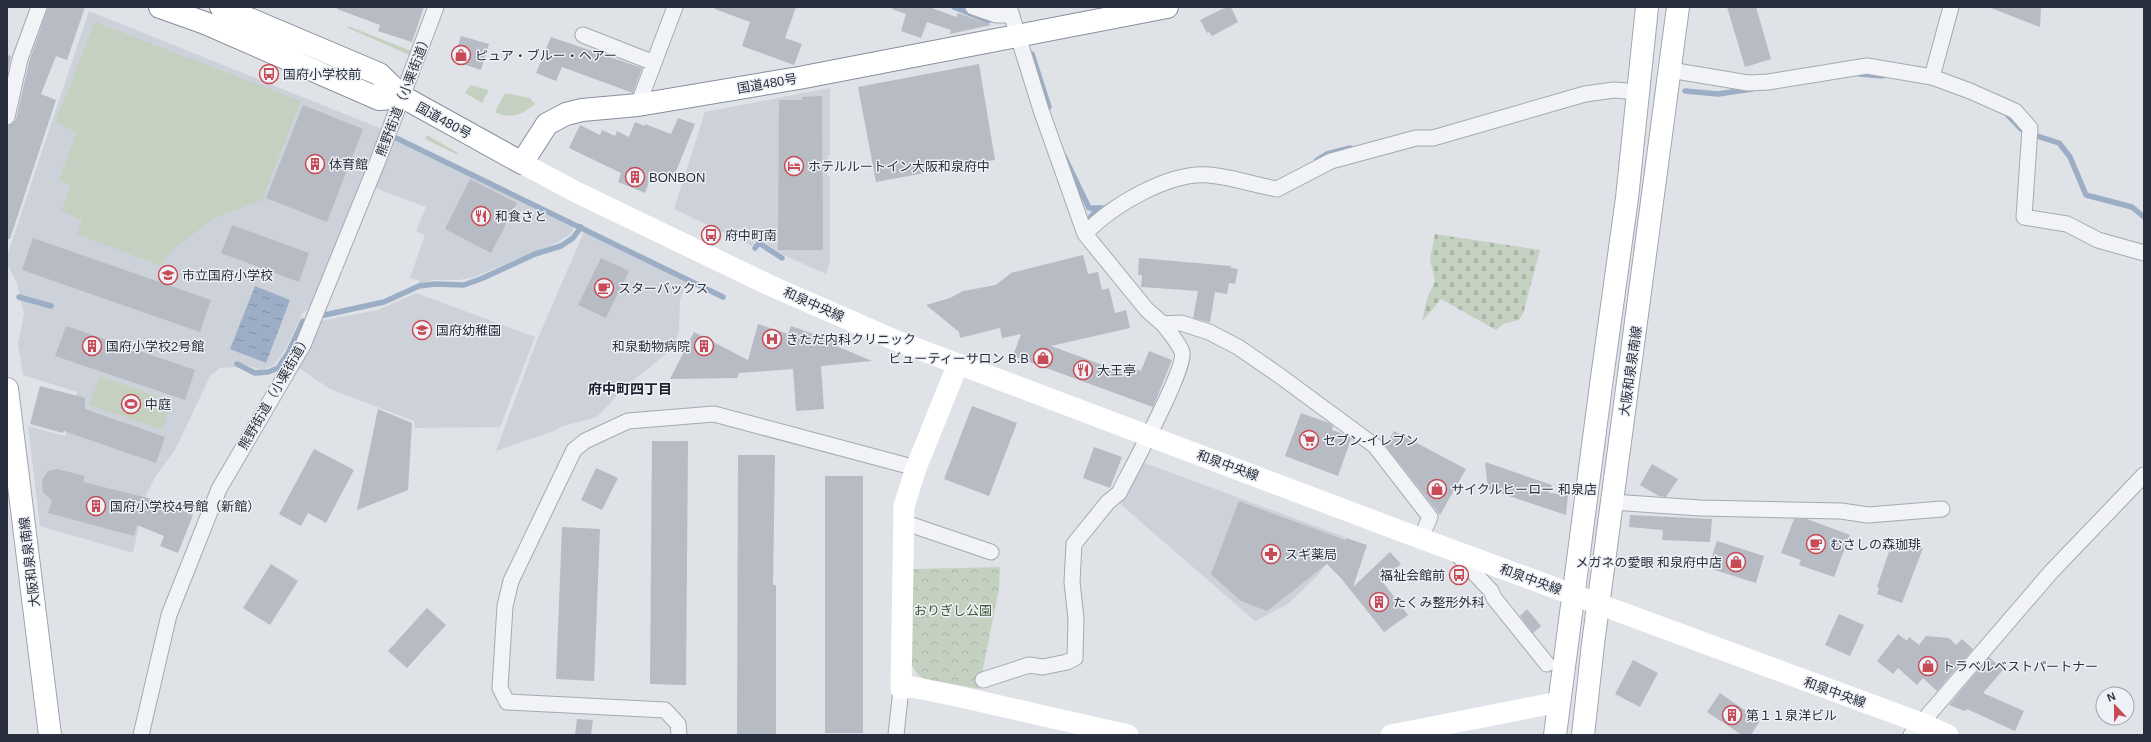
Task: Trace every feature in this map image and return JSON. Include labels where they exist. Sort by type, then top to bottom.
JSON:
[{"type":"main road","name":"国道480号","points":[[160,7],[205,23],[379,99],[403,97]]},
{"type":"main road","name":"国道480号","points":[[221,7],[379,74],[403,97],[522,163],[547,124],[566,114],[582,110],[638,105],[799,78],[1167,7]]},
{"type":"main road","name":"大阪和泉泉南線","points":[[1555,735],[1572,595],[1627,198],[1647,7]]},
{"type":"main road","name":"大阪和泉泉南線","points":[[1583,735],[1612,502],[1678,7]]},
{"type":"main road","name":"大阪和泉泉南線","points":[[7,389],[50,735]]},
{"type":"street","points":[[7,117],[20,59],[39,7]]},
{"type":"street","name":"熊野街道（小栗街道）","points":[[141,735],[169,615],[219,489],[303,345],[403,97],[436,7]]},
{"type":"street","points":[[638,105],[675,7]]},
{"type":"street","points":[[973,7],[996,15],[1011,11],[1041,110],[1086,234],[1147,310],[1163,324],[1182,352],[1182,362],[1148,436],[1119,493],[1108,502],[1074,544],[1072,582],[1076,619],[1075,658],[1067,662],[1043,667],[1029,665],[983,680]]},
{"type":"street","points":[[1932,77],[1951,7]]},
{"type":"street","points":[[583,35],[654,63]]},
{"type":"street","points":[[1670,70],[1748,83],[1768,82],[1867,66],[1932,77],[1970,90],[2015,111],[2031,133],[2024,217],[2067,224],[2098,240],[2144,253]]},
{"type":"street","points":[[1086,234],[1113,211],[1138,196],[1183,176],[1209,175],[1278,189],[1331,161],[1416,138],[1433,138],[1585,94],[1614,90],[1638,92]]},
{"type":"street","name":"和泉中央線","points":[[522,163],[563,185],[769,285],[897,341],[1599,604],[1916,729],[1948,735]]},
{"type":"street","points":[[1163,324],[1181,322],[1209,332],[1238,347],[1375,446],[1430,517],[1421,538]]},
{"type":"street","points":[[896,735],[901,689],[904,506],[916,468],[958,364]]},
{"type":"street","points":[[679,735],[678,724],[665,710],[507,702],[500,688],[505,606],[511,581],[574,450],[585,441],[628,421],[714,414],[916,468]]},
{"type":"street","points":[[1916,729],[2051,572],[2144,475]]},
{"type":"street","points":[[1612,502],[1700,508],[1842,511],[1868,515],[1942,509]]},
{"type":"street","points":[[903,522],[991,552]]},
{"type":"street","points":[[1452,550],[1491,590],[1494,598],[1547,664]]},
{"type":"street","points":[[901,689],[912,687],[1128,735]]},
{"type":"street","points":[[1390,735],[1559,702]]},
{"type":"shaded area","name":"市立国府小学校","points":[[89,11],[382,129],[309,309],[303,313],[285,350],[273,366],[261,370],[238,362],[235,367],[220,368],[210,376],[175,450],[155,477],[146,495],[133,553],[40,526],[28,426],[65,436],[77,392],[23,375],[18,344],[24,314],[17,283],[8,266],[7,256]]},
{"type":"shaded area","name":"ホテルルートイン大阪和泉府中","points":[[830,88],[830,155],[828,155],[827,176],[830,177],[830,262],[826,274],[784,255],[762,241],[756,239],[752,246],[674,209],[705,112]]},
{"type":"shaded area","points":[[393,140],[574,227],[571,234],[558,242],[472,278],[458,280],[433,280],[419,284],[419,280],[410,278],[425,235],[416,231],[426,207],[372,187]]},
{"type":"shaded area","points":[[584,232],[687,282],[680,300],[679,333],[670,351],[626,386],[597,417],[563,426],[554,431],[496,451],[535,345]]},
{"type":"shaded area","points":[[416,293],[535,337],[500,427],[415,428],[414,421],[330,389],[299,368],[320,321],[378,310]]},
{"type":"shaded area","points":[[1142,462],[1345,537],[1318,575],[1288,604],[1255,621],[1118,502]]},
{"type":"green space","points":[[95,22],[301,101],[262,200],[216,217],[172,250],[161,266],[77,234],[82,220],[61,211],[71,185],[59,180],[77,132],[55,123]]},
{"type":"green space","points":[[348,26],[414,52],[412,56],[348,28]]},
{"type":"green space","points":[[470,85],[489,90],[482,103],[465,93]]},
{"type":"green space","points":[[505,93],[530,98],[535,104],[526,111],[511,116],[506,116],[495,112]]},
{"type":"green space","points":[[427,135],[458,153],[458,155],[425,139]]},
{"type":"green space","points":[[1435,234],[1540,250],[1523,314],[1519,320],[1505,323],[1496,330],[1441,299],[1422,322],[1427,299],[1435,281],[1430,259]]},
{"type":"green space","name":"中庭","points":[[100,376],[172,402],[162,430],[89,405]]},
{"type":"green space","name":"おりぎし公園","points":[[1000,567],[999,588],[979,689],[925,679],[918,675],[912,666],[913,569]]},
{"type":"water","points":[[255,286],[290,300],[266,363],[230,349]]},
{"type":"building","points":[[48,7],[85,7],[67,60],[56,56],[41,94],[56,100],[10,239],[7,239],[7,126],[13,123],[16,119],[29,62]]},
{"type":"building","points":[[337,7],[424,7],[412,42],[378,31],[380,25],[337,9]]},
{"type":"building","points":[[716,7],[796,7],[785,38],[802,44],[794,65],[742,46],[750,22],[715,9]]},
{"type":"building","points":[[892,7],[933,7],[932,8],[956,17],[958,13],[991,25],[950,34],[951,30],[927,22],[921,38],[901,31],[906,14],[892,9]]},
{"type":"building","points":[[1231,7],[1238,22],[1212,36],[1209,32],[1207,33],[1200,20],[1222,9]]},
{"type":"building","points":[[1727,7],[1756,7],[1771,59],[1745,67]]},
{"type":"building","points":[[2041,7],[2040,27],[1991,8]]},
{"type":"building","points":[[461,36],[489,44],[481,70],[453,61]]},
{"type":"building","points":[[551,37],[642,68],[633,93],[562,67],[556,81],[536,73]]},
{"type":"building","points":[[7,55],[11,56],[7,76]]},
{"type":"building","points":[[979,64],[995,160],[876,182],[858,87]]},
{"type":"building","points":[[822,96],[823,250],[778,250],[779,100],[802,100],[802,97]]},
{"type":"building","name":"体育館","points":[[303,105],[363,129],[327,222],[266,198]]},
{"type":"building","points":[[678,118],[695,124],[673,179],[653,171],[645,193],[618,182],[621,173],[569,148],[580,125],[600,135],[602,130],[615,136],[617,131],[629,137],[635,122],[645,126],[645,124],[671,134]]},
{"type":"building","name":"和食さと","points":[[470,179],[517,203],[491,253],[445,229]]},
{"type":"building","points":[[232,225],[309,253],[299,282],[221,253]]},
{"type":"building","points":[[33,238],[211,300],[200,332],[22,270]]},
{"type":"building","points":[[1083,255],[1088,274],[1098,272],[1102,290],[1109,288],[1115,313],[1126,310],[1130,328],[1051,346],[1122,372],[1125,365],[1141,371],[1149,351],[1172,360],[1153,407],[1013,356],[1021,334],[1002,338],[1000,328],[960,338],[959,332],[926,305],[950,298],[963,291],[996,285],[1011,273]]},
{"type":"building","name":"スターバックス","points":[[601,258],[629,271],[606,318],[578,305]]},
{"type":"building","points":[[1139,258],[1231,266],[1231,268],[1238,269],[1235,284],[1229,283],[1227,294],[1215,292],[1210,322],[1208,322],[1193,318],[1198,291],[1141,287],[1142,275],[1138,275]]},
{"type":"building","points":[[758,324],[788,334],[791,326],[836,342],[834,345],[872,361],[821,366],[824,409],[796,411],[793,369],[739,373],[737,378],[670,379],[694,332],[748,360]]},
{"type":"building","name":"国府小学校2号館","points":[[66,326],[195,370],[185,400],[55,356]]},
{"type":"building","points":[[40,386],[85,398],[85,409],[165,437],[156,463],[64,431],[63,433],[30,424]]},
{"type":"building","points":[[972,406],[1017,423],[989,496],[944,479]]},
{"type":"building","points":[[378,409],[412,423],[408,490],[357,510]]},
{"type":"building","name":"セブン-イレブン","points":[[1301,413],[1329,423],[1333,426],[1332,430],[1351,439],[1338,476],[1285,456]]},
{"type":"building","name":"サイクルヒーロー 和泉店","points":[[1394,431],[1466,469],[1440,515],[1386,446]]},
{"type":"building","points":[[652,441],[688,441],[686,685],[650,684]]},
{"type":"building","points":[[1094,447],[1122,457],[1110,488],[1083,478]]},
{"type":"building","points":[[314,449],[354,470],[326,523],[308,513],[301,526],[279,514]]},
{"type":"building","points":[[738,455],[775,455],[773,585],[776,585],[776,735],[737,735]]},
{"type":"building","points":[[1485,462],[1552,485],[1549,493],[1568,495],[1566,515],[1488,489]]},
{"type":"building","points":[[1652,464],[1678,479],[1666,497],[1659,496],[1640,485]]},
{"type":"building","points":[[596,468],[618,478],[602,510],[581,500]]},
{"type":"building","name":"国府小学校4号館（新館）","points":[[57,469],[85,476],[83,482],[156,500],[193,515],[178,553],[160,546],[164,536],[137,525],[134,536],[48,513],[52,501],[43,492],[42,480],[48,471]]},
{"type":"building","points":[[825,476],[863,476],[863,733],[825,733]]},
{"type":"building","name":"スギ薬局","points":[[1239,501],[1345,540],[1346,538],[1367,545],[1353,587],[1390,552],[1401,564],[1382,581],[1408,615],[1384,632],[1340,577],[1327,564],[1267,611],[1241,601],[1211,574]]},
{"type":"building","points":[[1630,515],[1712,519],[1710,542],[1662,540],[1663,530],[1629,527]]},
{"type":"building","name":"むさしの森珈琲","points":[[1794,519],[1807,519],[1850,535],[1834,577],[1799,565],[1801,560],[1781,553]]},
{"type":"building","points":[[562,527],[600,529],[594,681],[556,679]]},
{"type":"building","points":[[1897,538],[1923,548],[1902,603],[1877,594],[1879,588],[1877,587],[1892,543],[1895,544]]},
{"type":"building","name":"メガネの愛眼 和泉府中店","points":[[1717,541],[1764,556],[1756,583],[1708,568]]},
{"type":"building","points":[[271,564],[298,581],[270,625],[243,608]]},
{"type":"building","points":[[427,608],[446,625],[407,668],[388,651]]},
{"type":"building","points":[[1527,609],[1541,626],[1533,633],[1520,616]]},
{"type":"building","points":[[1839,614],[1864,625],[1850,656],[1825,645]]},
{"type":"building","points":[[1898,634],[1907,641],[1909,637],[1919,645],[1926,636],[1949,638],[1956,645],[1962,639],[1973,649],[1937,691],[1923,678],[1917,685],[1898,668],[1893,674],[1877,661]]},
{"type":"building","points":[[1989,657],[2003,670],[1983,693],[2024,711],[2015,731],[1967,709],[1965,711],[1949,705]]},
{"type":"building","points":[[1633,660],[1658,673],[1640,707],[1615,694]]},
{"type":"building","name":"第１１泉洋ビル","points":[[1720,693],[1760,721],[1751,735],[1742,735],[1707,712]]},
{"type":"building","points":[[577,719],[593,720],[591,735],[575,735]]},
{"type":"waterway","points":[[954,7],[988,21]]},
{"type":"waterway","points":[[1032,54],[1049,107],[1044,109],[1045,112]]},
{"type":"waterway","points":[[1859,74],[1883,76]]},
{"type":"waterway","points":[[1685,91],[1718,94],[1752,89]]},
{"type":"waterway","points":[[2005,112],[2021,129]]},
{"type":"waterway","points":[[2031,134],[2059,143],[2070,157],[2086,195],[2132,207],[2144,217]]},
{"type":"waterway","points":[[394,137],[723,297]]},
{"type":"waterway","points":[[1317,160],[1327,154],[1350,148]]},
{"type":"waterway","points":[[1064,156],[1089,208],[1105,208],[1110,205]]},
{"type":"waterway","points":[[1089,219],[1098,208]]},
{"type":"waterway","points":[[320,316],[384,302],[419,286],[435,284],[464,285],[535,254],[561,246],[573,238],[581,227]]},
{"type":"waterway","points":[[755,248],[759,243],[782,258]]},
{"type":"waterway","points":[[19,297],[51,306]]},
{"type":"waterway","points":[[237,364],[255,373],[268,372],[278,368],[288,353],[303,321]]},
{"type":"place","name":"ピュア・ブルー・ヘアー","points":[[461,55]]},
{"type":"place","name":"国府小学校前","points":[[269,74]]},
{"type":"place","name":"体育館","points":[[315,164]]},
{"type":"place","name":"ホテルルートイン大阪和泉府中","points":[[794,166]]},
{"type":"place","name":"BONBON","points":[[635,177]]},
{"type":"place","name":"和食さと","points":[[481,216]]},
{"type":"place","name":"府中町南","points":[[711,235]]},
{"type":"place","name":"市立国府小学校","points":[[168,275]]},
{"type":"place","name":"スターバックス","points":[[604,288]]},
{"type":"place","name":"国府幼稚園","points":[[422,330]]},
{"type":"place","name":"きただ内科クリニック","points":[[772,339]]},
{"type":"place","name":"国府小学校2号館","points":[[92,346]]},
{"type":"place","name":"和泉動物病院","points":[[704,346]]},
{"type":"place","name":"ビューティーサロン B.B","points":[[1043,358]]},
{"type":"place","name":"大王亭","points":[[1083,370]]},
{"type":"place","name":"中庭","points":[[131,404]]},
{"type":"place","name":"セブン-イレブン","points":[[1309,440]]},
{"type":"place","name":"サイクルヒーロー 和泉店","points":[[1437,489]]},
{"type":"place","name":"国府小学校4号館（新館）","points":[[96,506]]},
{"type":"place","name":"むさしの森珈琲","points":[[1816,544]]},
{"type":"place","name":"スギ薬局","points":[[1271,554]]},
{"type":"place","name":"メガネの愛眼 和泉府中店","points":[[1736,562]]},
{"type":"place","name":"福祉会館前","points":[[1459,575]]},
{"type":"place","name":"たくみ整形外科","points":[[1379,602]]},
{"type":"place","name":"トラベルベストパートナー","points":[[1928,666]]},
{"type":"place","name":"第１１泉洋ビル","points":[[1732,715]]},
{"type":"district","name":"府中町四丁目","points":[[630,389]]}]
